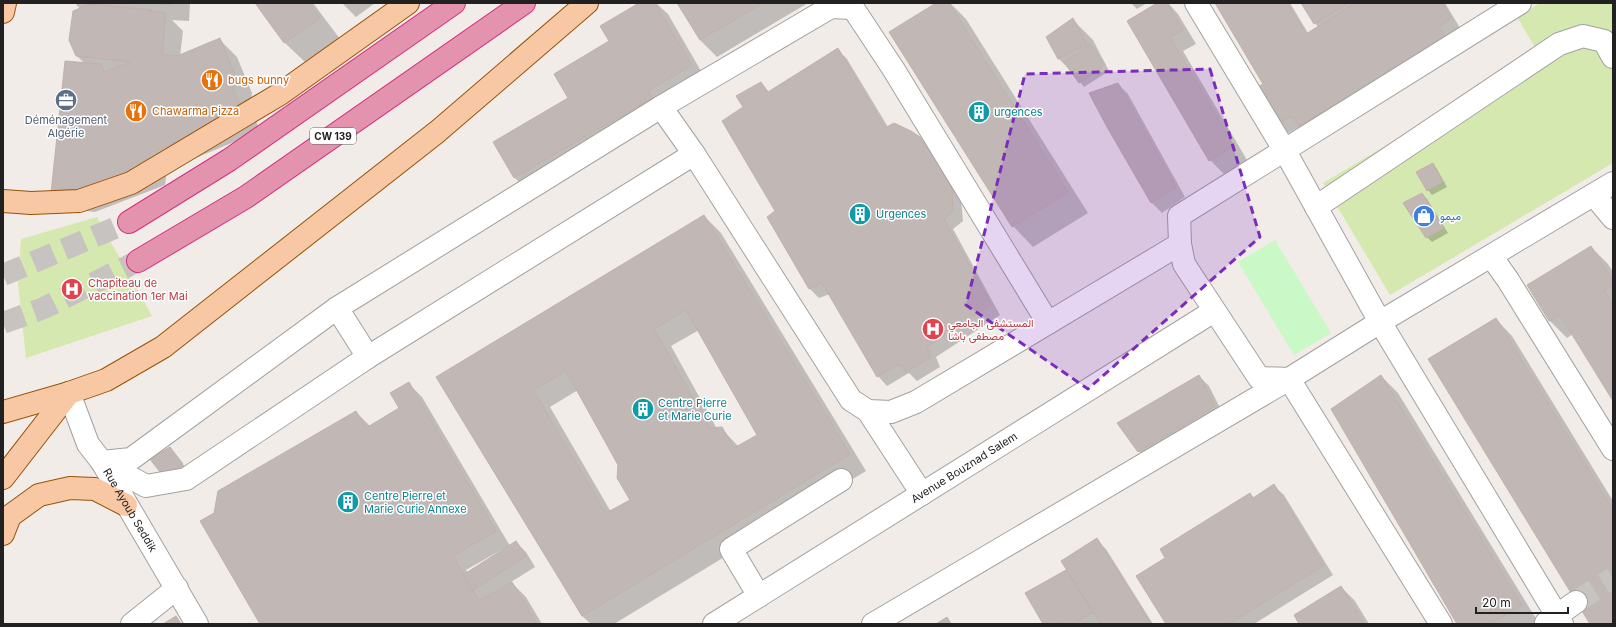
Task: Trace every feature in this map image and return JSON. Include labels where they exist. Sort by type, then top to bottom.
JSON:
[{"type":"highway","points":[[129,222],[229,160],[454,3]]},
{"type":"highway","name":"CW 139","points":[[138,261],[246,197],[524,3]]},
{"type":"main road","points":[[3,12],[5,3]]},
{"type":"main road","points":[[3,201],[31,203],[79,201],[131,183],[280,94],[408,3]]},
{"type":"main road","points":[[3,412],[69,393],[106,380],[163,347],[437,132],[587,3]]},
{"type":"main road","points":[[3,478],[69,393]]},
{"type":"main road","points":[[3,534],[10,516],[39,495],[70,488],[95,489],[126,505]]},
{"type":"street","points":[[1196,3],[1285,151],[1380,322],[1554,621],[1576,602]]},
{"type":"street","points":[[1289,379],[1259,378],[1184,264],[1180,244],[1179,216],[1285,151],[1498,9],[1520,3]]},
{"type":"street","points":[[102,462],[131,459],[337,308],[661,107],[831,7],[857,5],[894,70],[1048,323]]},
{"type":"street","points":[[1316,207],[1559,44],[1583,36],[1604,41],[1613,57]]},
{"type":"street","points":[[661,107],[694,154],[851,400],[868,411],[922,494]]},
{"type":"street","points":[[102,462],[146,486],[186,479],[368,357],[694,154]]},
{"type":"street","points":[[873,624],[1289,379],[1380,322],[1613,183]]},
{"type":"street","points":[[1594,195],[1613,218]]},
{"type":"street","points":[[868,411],[892,412],[916,402],[1180,244]]},
{"type":"street","points":[[1490,256],[1508,280],[1613,449]]},
{"type":"street","points":[[337,308],[368,357]]},
{"type":"street","name":"Avenue Bouznad Salem","points":[[714,624],[1214,311]]},
{"type":"street","points":[[1289,379],[1441,624]]},
{"type":"street","name":"Rue Ayoub Seddik","points":[[69,393],[88,444],[102,462],[197,624]]},
{"type":"street","points":[[759,596],[731,549],[841,480]]},
{"type":"street","points":[[132,624],[177,588]]},
{"type":"highlighted area","points":[[1210,69],[1260,237],[1088,389],[966,305],[1025,74]]},
{"type":"green space","points":[[1540,3],[1613,3],[1613,163],[1390,295],[1323,183],[1539,54],[1517,17]]},
{"type":"green space","points":[[97,217],[152,316],[26,358],[18,284],[21,239]]},
{"type":"green space","points":[[1275,240],[1331,333],[1294,355],[1238,262]]},
{"type":"building","points":[[152,3],[172,3],[172,5]]},
{"type":"building","points":[[255,3],[309,3],[320,18],[284,43]]},
{"type":"building","points":[[639,3],[655,3],[692,65],[648,91],[652,98],[514,178],[493,142],[568,98],[554,74],[609,41],[600,26]]},
{"type":"building","points":[[677,3],[763,3],[700,40]]},
{"type":"building","name":"urgences","points":[[936,3],[949,3],[1068,192],[1012,227],[889,32]]},
{"type":"building","points":[[1157,3],[1167,3],[1183,30],[1170,37],[1234,146],[1209,161],[1127,21]]},
{"type":"building","points":[[1215,3],[1287,3],[1306,34],[1355,3],[1442,3],[1451,18],[1439,27],[1447,38],[1299,126],[1292,116],[1277,124],[1255,88],[1263,84]]},
{"type":"building","points":[[1301,3],[1349,3],[1314,24]]},
{"type":"building","points":[[90,4],[152,10],[149,11],[166,13],[162,54],[177,56],[220,38],[235,75],[233,89],[244,114],[150,153],[149,168],[78,196],[51,193],[65,61],[101,64],[104,72],[130,62],[76,56],[69,40],[73,11]]},
{"type":"building","points":[[1073,18],[1087,44],[1058,59],[1046,37]]},
{"type":"building","points":[[1090,44],[1105,65],[1079,83],[1064,62]]},
{"type":"building","name":"Urgences","points":[[838,48],[885,128],[894,123],[911,131],[929,143],[945,167],[952,188],[953,211],[944,219],[991,304],[927,347],[931,357],[906,372],[899,364],[877,377],[822,283],[809,289],[767,217],[775,211],[722,121],[743,107],[736,96],[761,82],[768,92]]},
{"type":"building","points":[[1118,83],[1176,187],[1151,203],[1089,93]]},
{"type":"building","points":[[1433,163],[1443,182],[1427,191],[1416,172]]},
{"type":"building","name":"ميمو","points":[[1422,193],[1444,228],[1426,238],[1403,203]]},
{"type":"building","name":"Centre Pierre et Marie Curie","points":[[704,215],[850,454],[582,616],[436,377]],"holes":[[[686,310],[757,435],[734,448],[722,427],[710,428],[654,329]],[[566,371],[618,465],[617,478],[630,500],[606,513],[533,390]]]},
{"type":"building","points":[[1591,246],[1613,281],[1613,284],[1604,290],[1613,305],[1613,401],[1560,315],[1549,321],[1527,285]]},
{"type":"building","points":[[1496,318],[1613,510],[1613,624],[1590,624],[1428,359]]},
{"type":"building","points":[[1199,375],[1215,406],[1138,452],[1117,423]]},
{"type":"building","points":[[1381,375],[1522,605],[1490,624],[1457,624],[1331,409]]},
{"type":"building","name":"Centre Pierre et Marie Curie Annexe","points":[[409,382],[496,531],[453,556],[479,601],[512,582],[537,624],[260,624],[200,521],[214,513],[218,491],[356,411],[366,428],[399,408],[390,393]]},
{"type":"building","points":[[170,447],[183,464],[164,477],[150,459]]},
{"type":"building","points":[[1274,484],[1324,565],[1229,624],[1166,624],[1136,576],[1165,558],[1160,549],[1250,493],[1253,498]]},
{"type":"building","points":[[1097,538],[1151,624],[1101,624],[1061,561]]},
{"type":"building","points":[[516,541],[526,556],[473,590],[463,575]]},
{"type":"building","points":[[1066,570],[1093,612],[1073,624],[1059,624],[1058,622],[1054,624],[1043,624],[1025,593]]},
{"type":"building","points":[[1341,586],[1364,624],[1299,624],[1294,615]]},
{"type":"building","points":[[176,616],[181,624],[163,624]]},
{"type":"building","points":[[947,617],[951,624],[936,624]]},
{"type":"tunnel","points":[[3,275],[129,222]]},
{"type":"tunnel","points":[[3,323],[44,308],[138,261]]},
{"type":"tunnel","points":[[1576,602],[1613,578]]},
{"type":"place","name":"bugs bunny","points":[[212,80]]},
{"type":"place","name":"Déménagement Algérie","points":[[66,100]]},
{"type":"place","name":"Chawarma Pizza","points":[[136,111]]},
{"type":"place","name":"urgences","points":[[979,112]]},
{"type":"place","name":"Urgences","points":[[860,214]]},
{"type":"place","name":"ميمو","points":[[1424,216]]},
{"type":"place","name":"Chapiteau de vaccination 1er Mai","points":[[72,289]]},
{"type":"place","name":"المستشفى الجامعي مصطفى باشا","points":[[933,329]]},
{"type":"place","name":"Centre Pierre et Marie Curie","points":[[643,409]]},
{"type":"place","name":"Centre Pierre et Marie Curie Annexe","points":[[348,502]]}]
